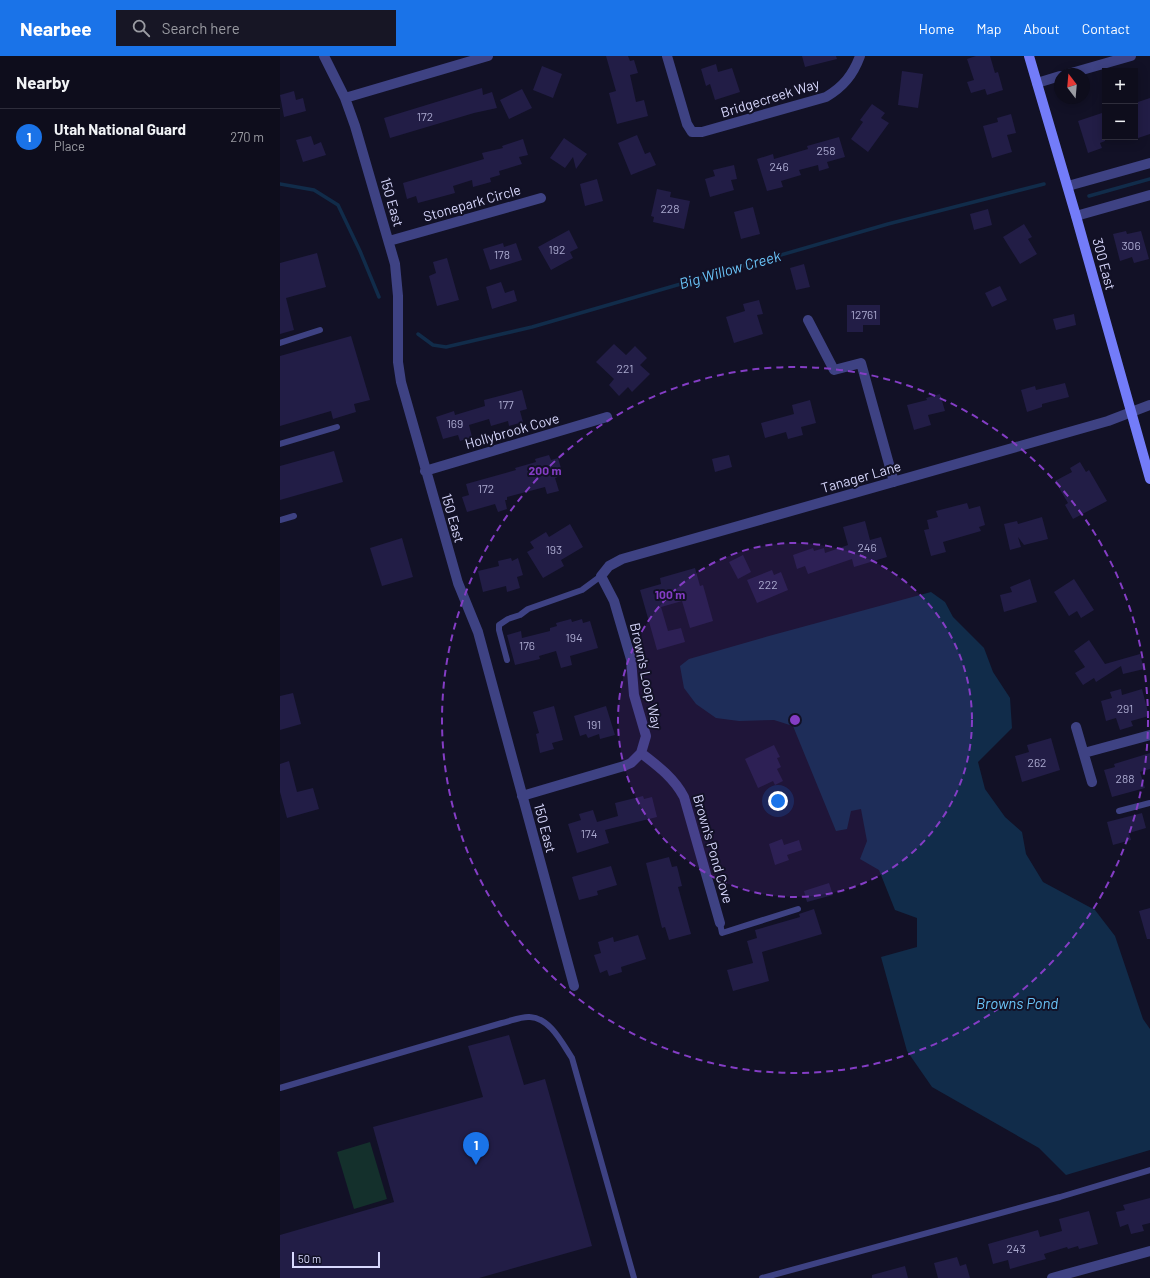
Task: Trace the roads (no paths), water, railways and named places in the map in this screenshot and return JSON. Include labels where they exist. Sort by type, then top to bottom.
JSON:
[{"type":"main road","name":"300 East","points":[[1029,56],[1068,186],[1150,479]]},
{"type":"street","name":"150 East","points":[[324,56],[345,98],[355,126],[389,242],[398,280],[398,362],[401,382],[458,583],[478,632],[574,986]]},
{"type":"street","points":[[345,98],[488,56]]},
{"type":"street","name":"Bridgecreek Way","points":[[667,56],[684,116],[692,132],[712,130],[826,97],[843,85],[850,77],[860,56]]},
{"type":"street","points":[[1089,68],[1131,56]]},
{"type":"street","points":[[1037,83],[1054,78]]},
{"type":"street","points":[[1068,186],[1150,163]]},
{"type":"street","points":[[1076,216],[1150,195]]},
{"type":"street","name":"Stonepark Circle","points":[[389,242],[541,198]]},
{"type":"street","points":[[808,320],[834,370],[861,363],[894,482]]},
{"type":"street","name":"Tanager Lane","points":[[601,576],[609,566],[622,559],[1108,421],[1150,405]]},
{"type":"street","name":"Hollybrook Cove","points":[[425,471],[607,417]]},
{"type":"street","name":"Brown's Loop Way","points":[[601,576],[614,602],[631,659],[634,695],[646,736],[641,753]]},
{"type":"street","points":[[1076,727],[1092,782]]},
{"type":"street","points":[[1084,753],[1150,735]]},
{"type":"street","points":[[522,796],[624,766],[631,763],[641,753]]},
{"type":"street","name":"Brown's Pond Cove","points":[[641,753],[668,774],[677,784],[684,797],[720,923]]},
{"type":"street","points":[[1052,1278],[1150,1250]]},
{"type":"lane","points":[[280,343],[320,330]]},
{"type":"lane","points":[[280,444],[337,427]]},
{"type":"lane","points":[[280,520],[294,516]]},
{"type":"lane","points":[[507,660],[499,630],[499,625],[502,622],[520,615],[528,609],[582,590],[601,576]]},
{"type":"lane","points":[[1119,811],[1150,803]]},
{"type":"lane","points":[[720,923],[722,933],[798,909]]},
{"type":"lane","points":[[280,1088],[502,1024],[529,1017],[540,1019],[559,1038],[572,1058],[634,1278]]},
{"type":"lane","points":[[762,1278],[1060,1197],[1150,1170]]},
{"type":"water","name":"Browns Pond","points":[[931,592],[945,602],[953,617],[984,648],[993,672],[1010,698],[1012,728],[978,762],[985,789],[1005,817],[1022,832],[1026,854],[1043,882],[1095,910],[1115,936],[1143,1019],[1150,1029],[1150,1150],[1066,1175],[1039,1148],[932,1087],[907,1051],[881,957],[917,947],[917,918],[895,910],[879,870],[860,859],[867,841],[861,809],[851,811],[847,829],[836,831],[793,726],[774,720],[739,721],[716,718],[696,704],[684,688],[680,666],[689,659]]},
{"type":"waterway","name":"Big Willow Creek","points":[[1089,196],[1150,179]]},
{"type":"waterway","name":"Big Willow Creek","points":[[280,184],[314,190],[338,205],[360,251],[379,297]]},
{"type":"waterway","name":"Big Willow Creek","points":[[418,334],[433,345],[446,347],[532,327],[888,224],[1044,184]]},
{"type":"place","name":"Utah National Guard","points":[[476,1165]]}]
